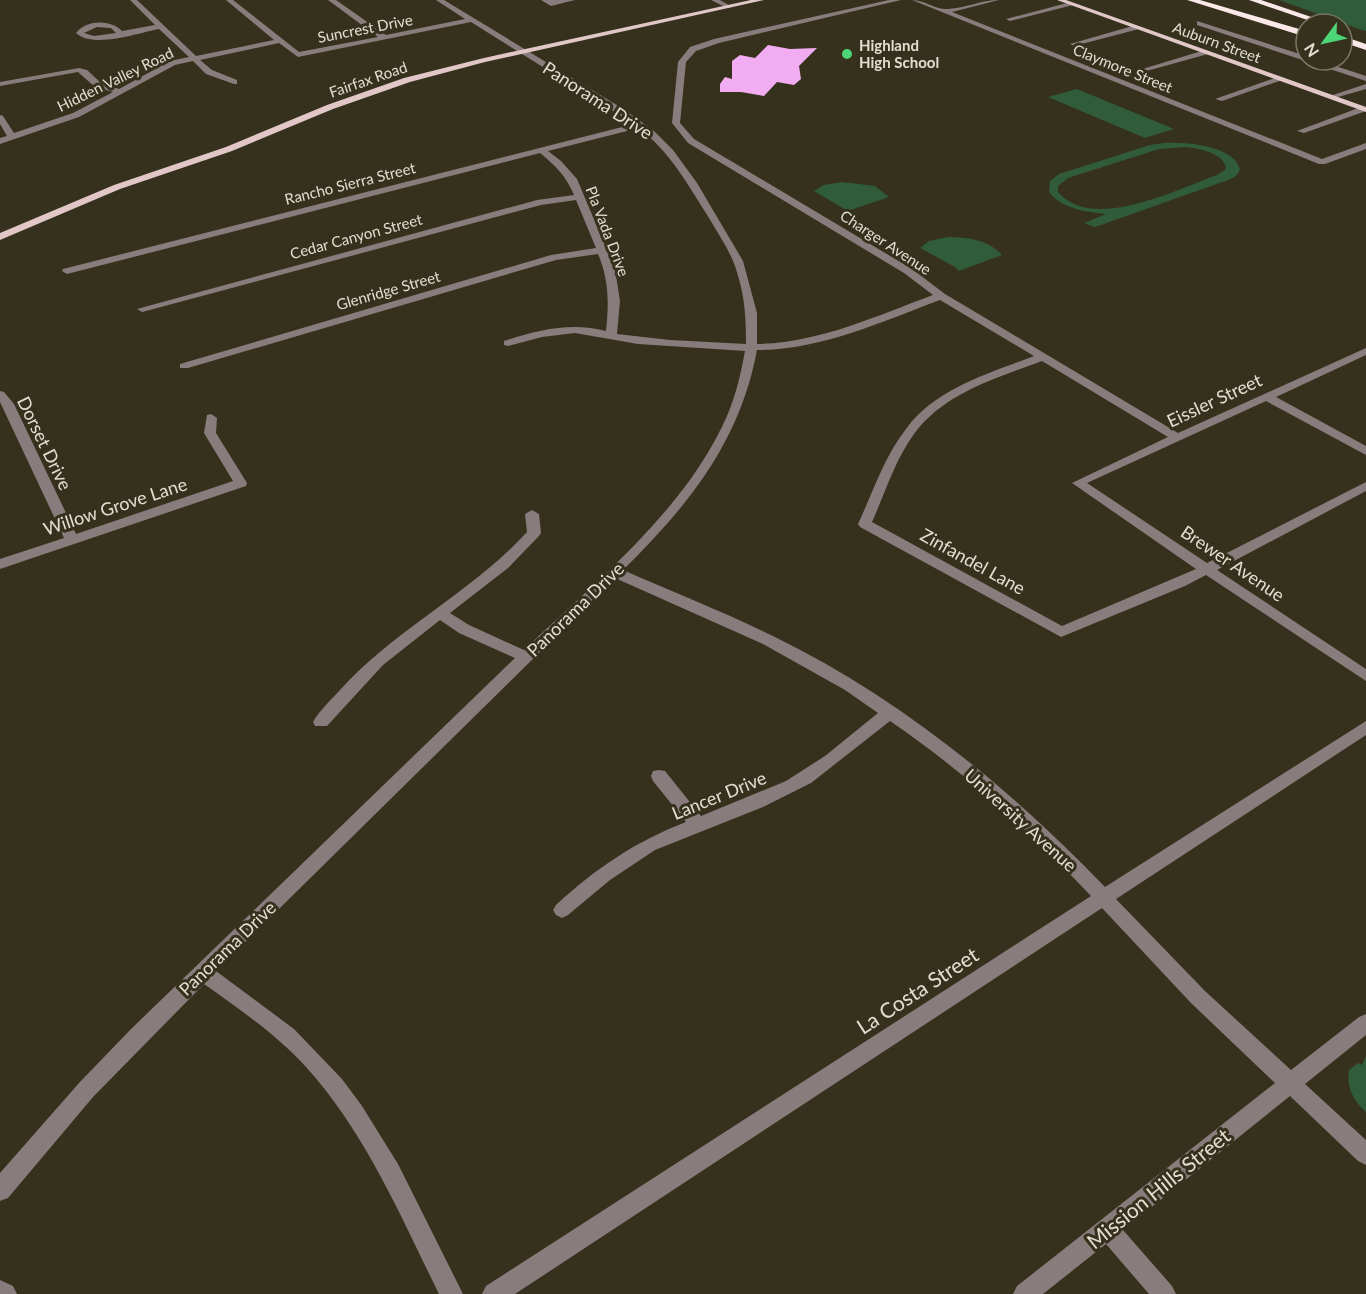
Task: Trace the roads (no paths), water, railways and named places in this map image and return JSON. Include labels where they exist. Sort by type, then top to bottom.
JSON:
[{"type":"highway","points":[[1191,0],[1294,26]]},
{"type":"highway","points":[[1215,0],[1294,25]]},
{"type":"highway","points":[[1221,0],[1294,25]]},
{"type":"highway","points":[[1252,0],[1294,13]]},
{"type":"highway","points":[[1271,0],[1304,12]]},
{"type":"main road","name":"Fairfax Road","points":[[0,237],[85,199],[236,146],[371,92],[433,73],[523,51],[761,0]]},
{"type":"main road","name":"Auburn Street","points":[[1059,0],[1365,110]]},
{"type":"street","points":[[133,0],[212,74],[234,82]]},
{"type":"street","points":[[229,0],[279,40]]},
{"type":"street","points":[[331,0],[385,38]]},
{"type":"street","name":"Panorama Drive","points":[[0,1190],[86,1090],[202,972],[614,572],[674,510],[709,462],[736,410],[744,389],[752,347],[752,310],[744,276],[738,260],[687,172],[668,149],[641,125],[439,0]]},
{"type":"street","points":[[548,2],[572,0]]},
{"type":"street","points":[[714,0],[729,7]]},
{"type":"street","name":"Charger Avenue","points":[[898,0],[720,40],[693,50],[682,62],[676,119],[679,129],[684,135],[908,271],[941,296],[1176,437]]},
{"type":"street","name":"Claymore Street","points":[[915,0],[1322,162],[1366,146]]},
{"type":"street","points":[[945,12],[996,0]]},
{"type":"street","points":[[1010,19],[1071,4]]},
{"type":"street","name":"Suncrest Drive","points":[[279,40],[298,55],[472,20]]},
{"type":"street","points":[[1200,22],[1294,54]]},
{"type":"street","points":[[120,34],[160,26]]},
{"type":"street","points":[[1074,44],[1136,27]]},
{"type":"street","name":"Hidden Valley Road","points":[[0,141],[76,115],[122,92],[164,66],[193,57],[279,40]]},
{"type":"street","points":[[1143,70],[1205,52]]},
{"type":"street","points":[[0,84],[79,70],[98,86],[122,92]]},
{"type":"street","points":[[1346,72],[1366,79]]},
{"type":"street","points":[[1218,99],[1281,80]]},
{"type":"street","points":[[1331,97],[1366,86]]},
{"type":"street","points":[[1301,131],[1365,110]]},
{"type":"street","points":[[0,118],[13,138]]},
{"type":"street","name":"Rancho Sierra Street","points":[[67,271],[641,125]]},
{"type":"street","points":[[1231,135],[1259,137]]},
{"type":"street","name":"Pla Vada Drive","points":[[541,150],[567,172],[602,250],[614,285],[615,310],[611,336]]},
{"type":"street","name":"Cedar Canyon Street","points":[[142,309],[540,202],[579,197]]},
{"type":"street","name":"Glenridge Street","points":[[184,366],[555,257],[602,250]]},
{"type":"street","points":[[508,343],[559,330],[587,330],[637,341],[752,347],[787,345],[823,338],[941,296]]},
{"type":"street","name":"Eissler Street","points":[[1078,483],[1266,396],[1364,354]]},
{"type":"street","name":"Zinfandel Lane","points":[[1042,357],[970,386],[953,395],[923,417],[902,443],[865,524],[1061,632],[1180,583],[1207,569]]},
{"type":"street","name":"Dorset Drive","points":[[0,395],[8,404],[72,540]]},
{"type":"street","points":[[1266,396],[1366,451]]},
{"type":"street","name":"Willow Grove Lane","points":[[0,564],[241,483],[210,433],[211,418]]},
{"type":"street","name":"Brewer Avenue","points":[[1078,483],[1366,676]]},
{"type":"street","points":[[1207,569],[1366,486]]},
{"type":"street","points":[[321,722],[371,667],[483,583],[519,551],[534,533],[532,514]]},
{"type":"street","name":"University Avenue","points":[[614,572],[768,640],[830,674],[890,712],[983,782],[1026,820],[1104,897],[1198,997],[1366,1154]]},
{"type":"street","points":[[440,614],[526,657]]},
{"type":"street","name":"Lancer Drive","points":[[562,910],[588,885],[616,864],[651,845],[792,786],[815,772],[890,712]]},
{"type":"street","name":"La Costa Street","points":[[494,1294],[1366,727]]},
{"type":"street","points":[[659,776],[698,825]]},
{"type":"street","points":[[202,972],[256,1009],[285,1033],[338,1089],[362,1122],[384,1159],[451,1294]]},
{"type":"street","name":"Mission Hills Street","points":[[1025,1294],[1366,1023]]},
{"type":"street","points":[[1107,1228],[1164,1294]]},
{"type":"street","points":[[0,1292],[5,1294]]},
{"type":"place","name":"Highland High School","points":[[847,54]]}]
